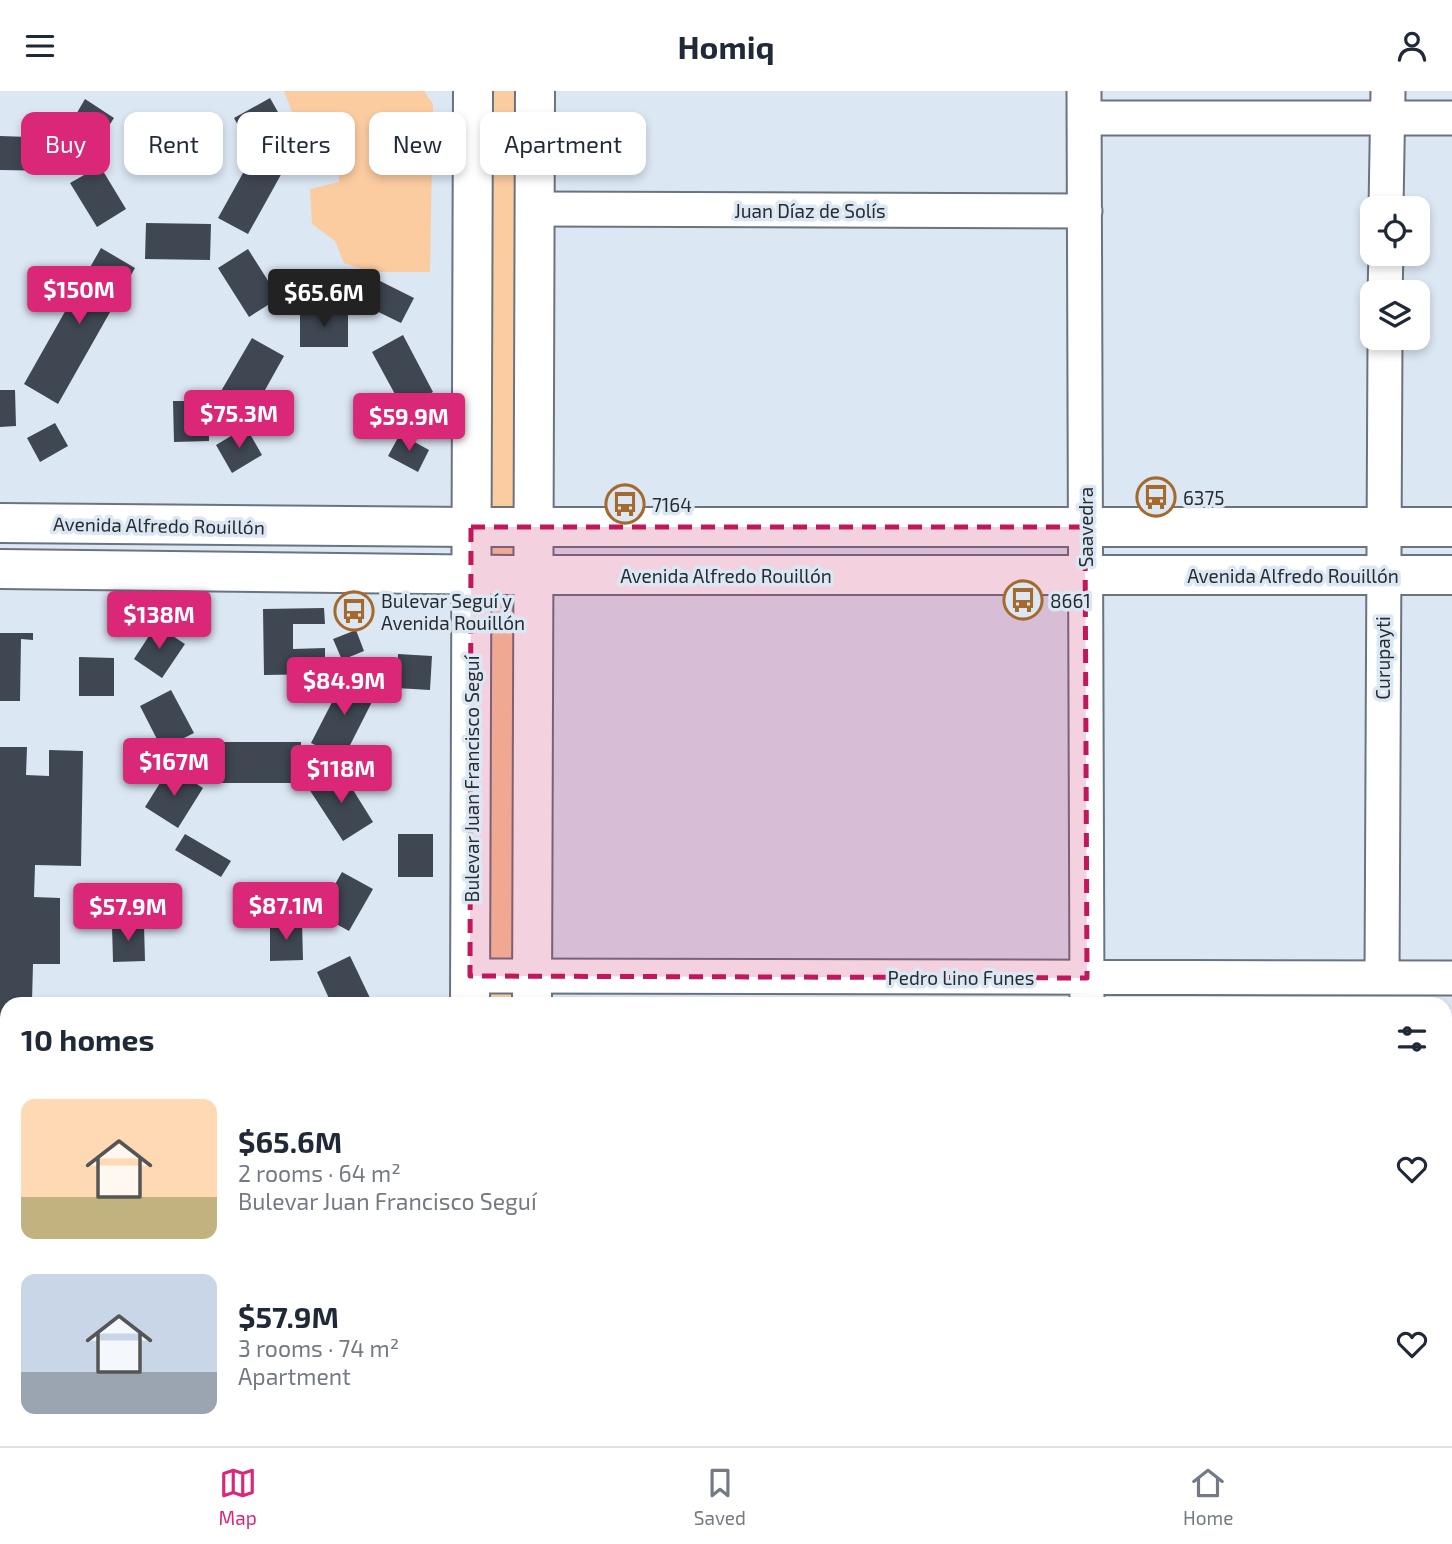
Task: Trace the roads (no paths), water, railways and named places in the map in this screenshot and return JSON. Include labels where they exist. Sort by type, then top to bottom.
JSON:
[{"type":"street","name":"Bulevar Juan Francisco Seguí","points":[[470,990],[473,91]]},
{"type":"street","points":[[532,991],[535,91]]},
{"type":"street","points":[[1084,104],[1388,104],[1452,118]]},
{"type":"street","name":"Saavedra","points":[[1084,104],[1087,991]]},
{"type":"street","points":[[1387,196],[1388,104]]},
{"type":"street","name":"Juan Díaz de Solís","points":[[535,209],[1084,211]]},
{"type":"street","name":"Curupayti","points":[[1382,978],[1385,350]]},
{"type":"street","name":"Avenida Alfredo Rouillón","points":[[0,523],[471,527],[1452,527]]},
{"type":"street","name":"Avenida Alfredo Rouillón","points":[[0,569],[472,575],[1452,575]]},
{"type":"street","name":"Pedro Lino Funes","points":[[470,990],[1087,991],[1382,978],[1452,978]]},
{"type":"place","name":"6375","points":[[1156,497]]},
{"type":"place","name":"7164","points":[[625,504]]},
{"type":"place","name":"8661","points":[[1023,600]]},
{"type":"place","name":"Bulevar Seguí y Avenida Rouillón","points":[[354,611]]}]
